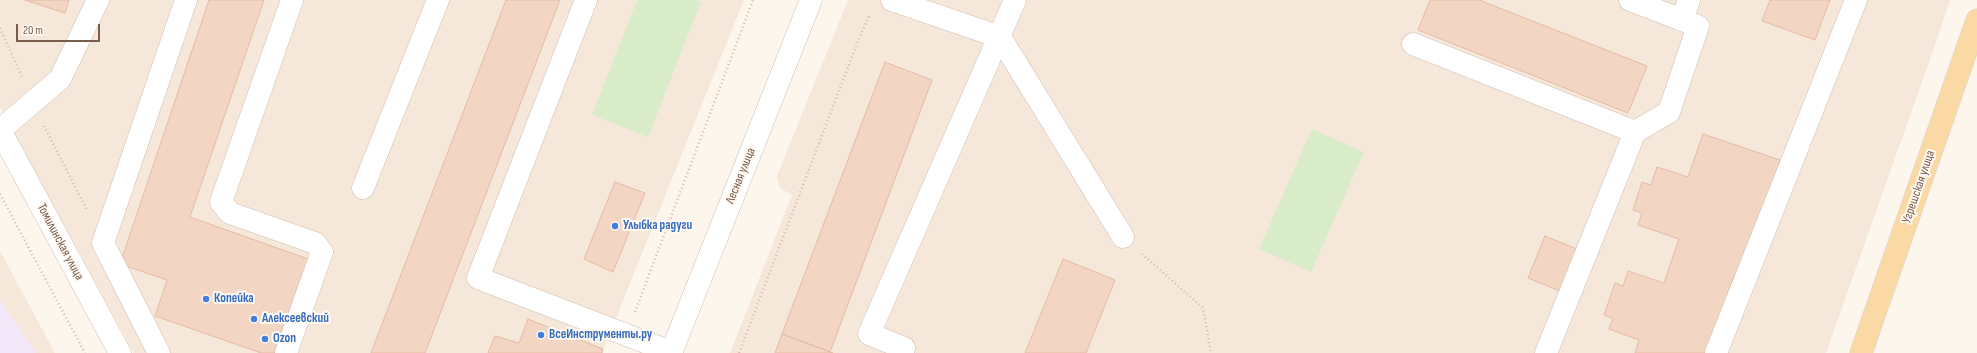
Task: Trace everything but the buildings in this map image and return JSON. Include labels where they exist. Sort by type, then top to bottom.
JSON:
[{"type":"main road","name":"Угрешская улица","points":[[1861,353],[1977,20]]},
{"type":"street","points":[[0,130],[60,79],[98,0]]},
{"type":"street","points":[[159,353],[103,243],[186,0]]},
{"type":"street","points":[[286,353],[322,252],[315,243],[230,213],[221,202],[292,0]]},
{"type":"street","points":[[363,188],[438,0]]},
{"type":"street","points":[[586,0],[478,278],[671,353]]},
{"type":"street","name":"Лесная улица","points":[[671,353],[811,0]]},
{"type":"street","points":[[902,353],[904,348],[869,334],[1015,0]]},
{"type":"street","points":[[1546,353],[1635,132],[1668,112],[1698,26],[1686,10],[1630,0]]},
{"type":"street","points":[[1716,353],[1856,0]]},
{"type":"street","points":[[883,3],[1000,37],[1123,237]]},
{"type":"street","points":[[1413,44],[1635,132]]},
{"type":"street","name":"Томилинская улица","points":[[0,130],[120,353]]},
{"type":"path","points":[[626,335],[753,0]]},
{"type":"path","points":[[738,353],[855,48],[883,3]]},
{"type":"path","points":[[48,136],[80,197]]},
{"type":"path","points":[[0,194],[85,353]]},
{"type":"path","points":[[1123,237],[1203,308],[1211,353]]},
{"type":"shaded area","points":[[0,0],[744,0],[602,353],[134,353],[0,107]]},
{"type":"shaded area","points":[[848,0],[1950,0],[1826,353],[730,353],[792,195],[780,188],[777,176]]},
{"type":"shaded area","points":[[0,251],[55,353],[0,353]]},
{"type":"shaded area","points":[[0,300],[36,353],[0,353]]},
{"type":"green space","points":[[637,0],[696,0],[701,2],[648,137],[592,115]]},
{"type":"green space","points":[[1312,129],[1364,152],[1311,272],[1259,249]]},
{"type":"place","name":"Улыбка радуги","points":[[615,226]]},
{"type":"place","name":"Копейка","points":[[206,299]]},
{"type":"place","name":"Алексеевский","points":[[254,319]]},
{"type":"place","name":"ВсеИнструменты.ру","points":[[541,335]]},
{"type":"place","name":"Ozon","points":[[265,339]]}]
